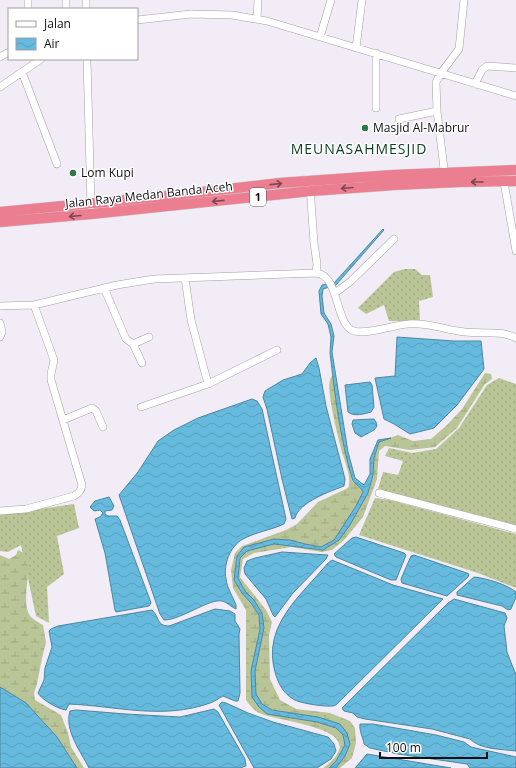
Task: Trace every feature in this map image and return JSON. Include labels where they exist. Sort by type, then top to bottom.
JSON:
[{"type":"highway","name":"Jalan Raya Medan Banda Aceh","points":[[0,222],[91,214],[310,186],[445,178],[516,170]]},
{"type":"highway","name":"Jalan Raya Medan Banda Aceh","points":[[445,178],[504,182],[516,181]]},
{"type":"highway","name":"Jalan Raya Medan Banda Aceh","points":[[0,212],[167,196],[280,183],[310,186]]},
{"type":"street","points":[[257,19],[258,0]]},
{"type":"street","points":[[320,37],[331,0]]},
{"type":"street","points":[[356,48],[362,0]]},
{"type":"street","points":[[445,178],[437,111],[436,82],[440,73],[459,48],[464,0]]},
{"type":"street","points":[[138,20],[191,14],[232,15],[267,21],[516,96]]},
{"type":"street","points":[[376,54],[376,108]]},
{"type":"street","points":[[0,87],[39,60]]},
{"type":"street","points":[[87,60],[92,203],[91,214]]},
{"type":"street","points":[[475,84],[482,70],[487,66],[516,68]]},
{"type":"street","points":[[22,72],[57,164]]},
{"type":"street","points":[[399,119],[437,111]]},
{"type":"street","points":[[504,182],[516,251]]},
{"type":"street","points":[[310,186],[317,264],[316,273]]},
{"type":"street","points":[[333,291],[351,281],[394,239]]},
{"type":"street","points":[[0,306],[34,305],[104,288],[154,279],[321,273],[325,276],[333,291],[346,327],[352,331],[364,331],[408,324],[418,324],[466,332],[506,334],[516,338]]},
{"type":"street","points":[[185,278],[192,320],[208,384]]},
{"type":"street","points":[[104,288],[125,337],[133,344],[142,363]]},
{"type":"street","points":[[0,511],[26,509],[74,496],[80,492],[82,485],[51,380],[54,360],[34,305]]},
{"type":"street","points":[[0,322],[2,332],[0,337]]},
{"type":"street","points":[[133,344],[149,337]]},
{"type":"street","points":[[141,407],[208,384],[277,350]]},
{"type":"street","points":[[64,420],[92,408],[96,411],[102,427]]},
{"type":"street","points":[[380,493],[516,529]]},
{"type":"green space","points":[[405,269],[415,269],[422,275],[430,275],[433,297],[419,301],[420,321],[389,321],[384,305],[366,314],[358,308],[394,272]]},
{"type":"green space","points":[[485,373],[491,374],[492,379],[485,384],[457,428],[435,447],[410,450],[385,446],[379,451],[377,479],[363,517],[344,540],[332,550],[321,552],[291,547],[254,553],[243,559],[240,577],[266,610],[272,622],[269,635],[270,679],[280,700],[296,709],[330,713],[350,721],[355,728],[356,743],[352,758],[340,768],[336,768],[345,756],[350,744],[340,724],[318,717],[272,710],[262,704],[255,694],[255,671],[264,628],[254,600],[245,591],[238,578],[240,558],[246,551],[274,544],[323,550],[350,525],[368,493],[373,475],[374,458],[379,442],[398,435],[413,441],[431,439],[462,409]]},
{"type":"green space","points":[[333,375],[352,481],[361,487],[363,492],[356,506],[334,540],[321,547],[290,540],[274,539],[244,547],[237,556],[234,580],[259,615],[260,629],[251,671],[252,697],[267,714],[317,722],[336,728],[343,735],[345,745],[336,761],[329,768],[323,768],[337,755],[339,744],[333,736],[306,725],[259,713],[246,700],[246,610],[233,588],[231,570],[235,553],[242,546],[286,530],[297,524],[318,502],[348,488],[348,472],[331,405],[329,386],[330,379]]},
{"type":"green space","points":[[499,378],[516,384],[516,525],[378,489],[383,472],[398,475],[403,461],[385,456],[389,448],[412,453],[436,449],[459,428],[487,385]]},
{"type":"green space","points":[[375,498],[390,500],[516,534],[516,588],[478,573],[359,535]]},
{"type":"green space","points":[[74,504],[79,528],[57,536],[64,574],[47,587],[49,623],[36,616],[21,545],[8,552],[0,551],[0,515]]},
{"type":"green space","points":[[18,550],[26,556],[28,562],[26,594],[27,609],[30,616],[43,625],[46,642],[34,693],[35,700],[61,715],[68,733],[71,747],[84,768],[77,768],[57,737],[26,703],[0,687],[0,555],[9,559],[16,555]]},
{"type":"water","points":[[383,229],[384,230],[336,285],[323,289],[322,296],[324,313],[331,324],[334,336],[332,352],[348,452],[355,478],[364,485],[370,474],[370,459],[378,440],[391,438],[379,442],[374,458],[373,475],[368,493],[350,525],[339,540],[323,550],[274,544],[247,551],[240,558],[238,578],[245,591],[254,600],[262,613],[264,628],[255,671],[256,694],[262,704],[272,710],[318,717],[340,724],[347,733],[350,744],[345,756],[336,768],[329,768],[336,761],[345,745],[343,735],[336,728],[317,722],[267,714],[259,707],[252,697],[251,671],[260,629],[259,615],[234,580],[237,556],[244,547],[274,539],[290,540],[321,547],[334,540],[356,506],[363,492],[353,480],[344,448],[330,353],[331,337],[328,324],[321,314],[319,291],[322,285],[334,283]]},
{"type":"water","points":[[397,337],[454,341],[481,341],[484,369],[457,405],[434,428],[410,434],[384,419],[375,378],[395,376]]},
{"type":"water","points":[[316,358],[326,406],[345,479],[344,486],[309,502],[298,512],[295,518],[292,519],[263,397],[265,391],[283,380],[302,374],[310,363]]},
{"type":"water","points":[[370,382],[372,385],[374,407],[371,412],[356,415],[350,414],[348,412],[345,385]]},
{"type":"water","points":[[252,399],[257,401],[262,409],[286,519],[284,524],[238,542],[228,556],[225,574],[236,609],[222,601],[217,601],[179,617],[164,620],[160,614],[119,495],[138,472],[158,441],[174,430],[198,418]]},
{"type":"water","points":[[374,419],[377,426],[374,430],[361,437],[355,433],[352,424],[353,420]]},
{"type":"water","points":[[109,497],[114,506],[112,510],[105,511],[105,514],[108,516],[117,516],[120,520],[150,600],[151,603],[149,606],[116,612],[115,610],[105,553],[95,519],[100,517],[103,513],[100,510],[94,511],[90,507],[95,501]]},
{"type":"water","points":[[356,537],[404,553],[406,555],[396,580],[391,580],[336,557],[334,554],[352,538]]},
{"type":"water","points":[[282,552],[328,555],[326,559],[293,593],[275,617],[266,599],[245,574],[244,568],[247,561]]},
{"type":"water","points":[[414,555],[469,574],[468,577],[447,596],[402,583],[401,579],[411,556]]},
{"type":"water","points":[[332,560],[393,585],[443,599],[337,704],[329,706],[300,702],[286,694],[279,684],[276,676],[272,655],[274,640],[286,612]]},
{"type":"water","points":[[474,577],[496,582],[516,592],[516,597],[511,609],[508,610],[502,606],[457,595],[457,592]]},
{"type":"water","points":[[454,599],[505,613],[507,618],[504,626],[507,652],[516,675],[516,751],[486,747],[475,743],[470,739],[432,729],[365,719],[357,717],[353,713],[344,711],[342,708],[448,603]]},
{"type":"water","points":[[215,609],[230,611],[235,614],[235,621],[240,629],[240,693],[238,701],[223,696],[210,703],[175,711],[140,711],[69,704],[66,710],[50,704],[38,693],[44,680],[45,668],[52,647],[49,631],[51,629],[58,626],[152,610],[160,623],[165,626],[169,626]]},
{"type":"water","points":[[0,687],[26,703],[57,737],[77,768],[0,768]]},
{"type":"water","points":[[222,702],[273,722],[328,737],[334,744],[336,751],[331,759],[317,768],[254,768],[219,705]]},
{"type":"water","points":[[214,709],[218,712],[245,759],[246,766],[240,768],[89,768],[74,741],[69,726],[70,711],[76,710],[180,717]]},
{"type":"water","points":[[360,724],[373,724],[436,735],[464,742],[471,747],[516,757],[516,768],[470,768],[467,764],[398,754],[370,748],[364,744]]},
{"type":"water","points":[[367,754],[451,768],[355,768]]},
{"type":"place","name":"Masjid Al-Mabrur","points":[[365,128]]},
{"type":"place","name":"Lom Kupi","points":[[73,173]]},
{"type":"district","name":"MEUNASAHMESJID","points":[[359,149]]}]
